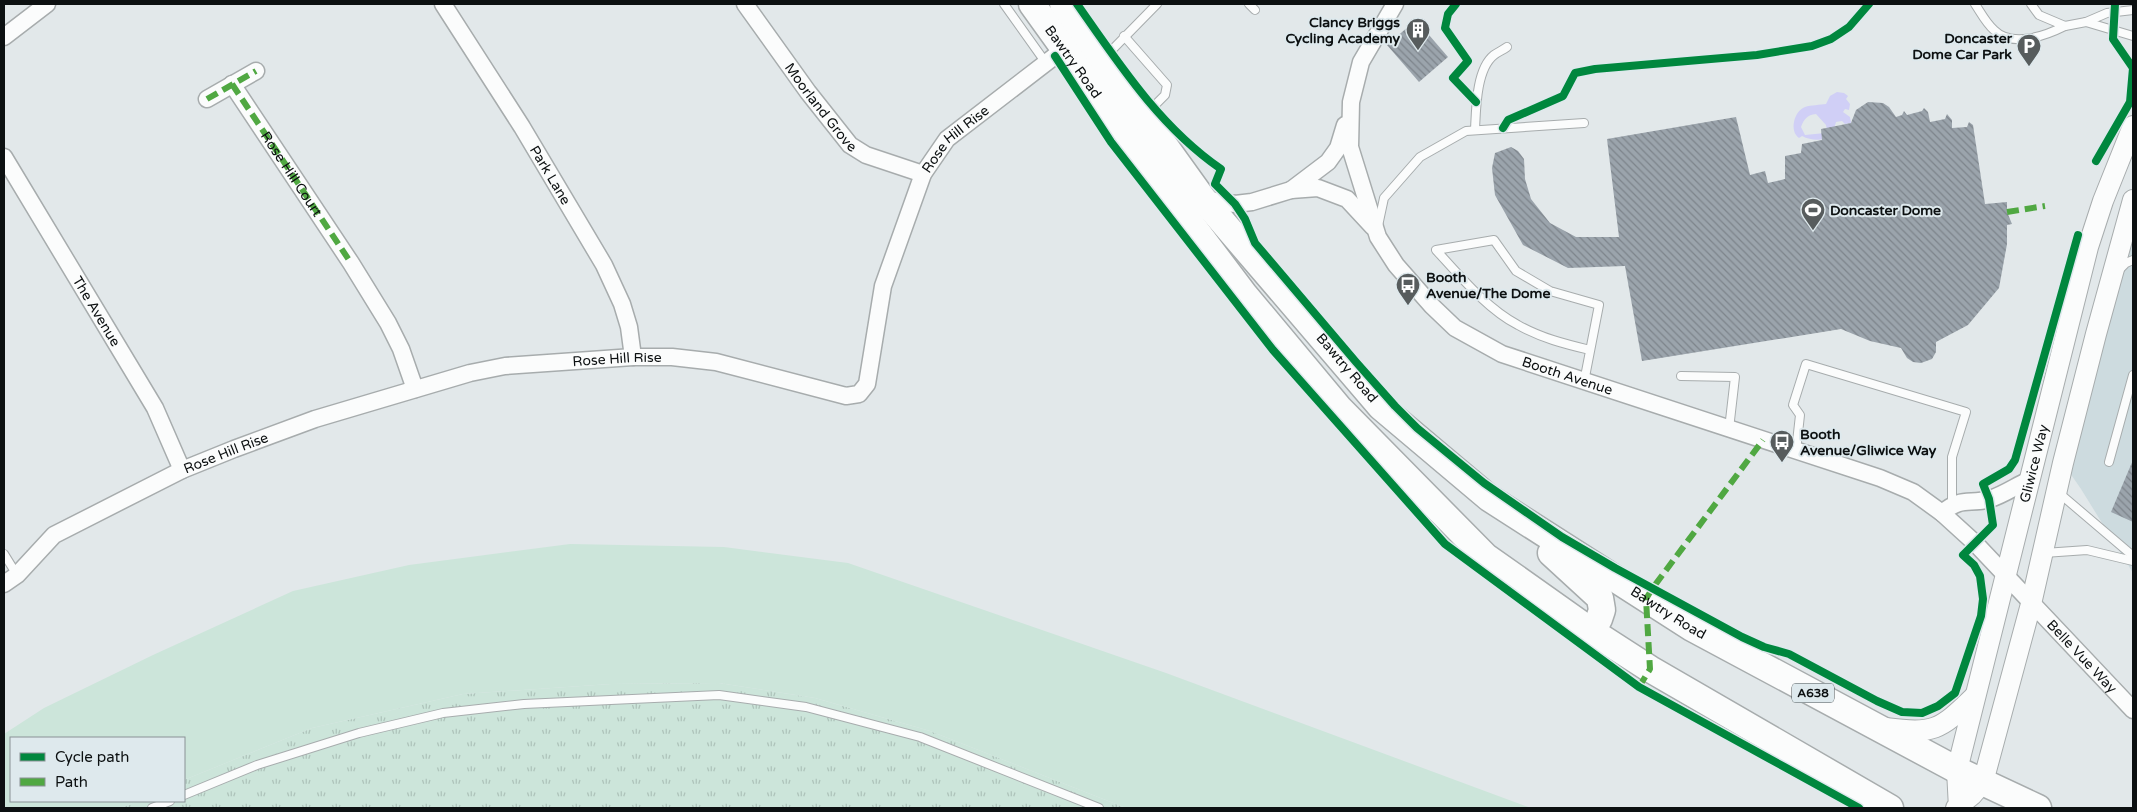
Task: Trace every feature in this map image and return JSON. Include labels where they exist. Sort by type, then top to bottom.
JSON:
[{"type":"highway","name":"Bawtry Road","points":[[1032,4],[1055,56],[1170,196],[1244,294],[1340,409],[1485,556],[1590,631],[1650,669],[1890,808]]},
{"type":"highway","name":"Bawtry Road","points":[[1063,4],[1203,199],[1381,406],[1497,504],[1692,628],[1957,770],[2038,808]]},
{"type":"highway","points":[[1497,504],[1600,598],[1602,610],[1599,619],[1590,631]]},
{"type":"street","points":[[4,37],[47,4]]},
{"type":"street","name":"Park Lane","points":[[443,4],[522,127],[604,265],[622,304],[629,327],[633,357]]},
{"type":"street","name":"Moorland Grove","points":[[745,4],[808,92],[850,145],[866,155],[923,174]]},
{"type":"street","name":"Booth Avenue","points":[[1395,4],[1361,62],[1351,102],[1350,147],[1378,237],[1396,265],[1432,306],[1455,328],[1502,354],[1880,478],[1913,492],[1947,509],[2006,575]]},
{"type":"street","name":"Rose Hill Rise","points":[[10,579],[54,536],[182,470],[234,448],[315,419],[470,373],[505,366],[633,357],[672,357],[716,362],[846,396],[859,394],[866,384],[883,286],[923,174],[948,139],[1055,56]]},
{"type":"street","points":[[207,99],[256,71]]},
{"type":"street","name":"Rose Hill Court","points":[[232,84],[388,322],[401,350],[415,389]]},
{"type":"street","points":[[1291,190],[1328,162],[1338,148],[1351,102]]},
{"type":"street","name":"Gliwice Way","points":[[1958,808],[1957,770],[2088,247],[2103,201],[2133,126]]},
{"type":"street","name":"The Avenue","points":[[4,157],[8,175],[155,408],[182,470]]},
{"type":"street","points":[[1170,196],[1235,204],[1252,202],[1291,190],[1318,188],[1347,199],[1376,230]]},
{"type":"street","name":"Gliwice Way","points":[[1958,808],[1983,782],[2031,604],[2063,464],[2111,277],[2133,200]]},
{"type":"street","points":[[1947,509],[1965,501],[1989,499],[2063,464]]},
{"type":"street","name":"Belle Vue Way","points":[[2006,575],[2031,604],[2133,710]]},
{"type":"street","points":[[1878,728],[1926,730],[1937,728],[1951,720],[1975,696]]},
{"type":"lane","points":[[1004,4],[1055,56]]},
{"type":"lane","points":[[1103,60],[1124,36],[1157,4]]},
{"type":"lane","points":[[1975,4],[1994,31],[2005,37],[2028,38],[2049,34],[2065,26],[2086,22],[2107,13],[2133,10]]},
{"type":"lane","points":[[2031,4],[2039,15],[2065,26]]},
{"type":"lane","points":[[2086,22],[2133,36]]},
{"type":"lane","points":[[1124,36],[1167,85],[1165,95],[1144,116]]},
{"type":"lane","points":[[1476,130],[1476,102],[1481,76],[1492,56],[1508,48]]},
{"type":"lane","points":[[1376,230],[1384,198],[1420,157],[1466,131],[1584,122]]},
{"type":"lane","points":[[1584,382],[1599,305],[1550,292],[1516,271],[1494,240],[1436,250],[1477,295],[1516,325],[1552,341],[1590,350]]},
{"type":"lane","points":[[2111,277],[2126,263],[2133,260]]},
{"type":"lane","points":[[1796,451],[1800,414],[1793,405],[1806,364],[1966,412],[1952,457],[1947,509]]},
{"type":"lane","points":[[2109,462],[2133,375]]},
{"type":"lane","points":[[1681,376],[1735,377],[1729,429]]},
{"type":"lane","points":[[2057,492],[2133,556]]},
{"type":"lane","points":[[2043,553],[2087,550],[2133,561]]},
{"type":"lane","points":[[4,554],[10,579]]},
{"type":"lane","points":[[185,795],[257,765],[359,733],[443,713],[524,704],[719,695],[806,707],[920,737],[1099,808]]},
{"type":"lane","points":[[152,808],[167,802]]},
{"type":"shaded area","points":[[2133,200],[2133,573],[2063,463]]},
{"type":"green space","points":[[570,544],[724,547],[848,563],[1166,673],[1531,808],[1126,808],[930,731],[815,698],[719,683],[611,684],[463,694],[312,728],[185,780],[185,737],[10,737],[10,802],[135,802],[121,808],[4,808],[4,734],[44,708],[153,655],[293,591],[409,565]]},
{"type":"green space","points":[[719,683],[815,698],[930,731],[1126,808],[121,808],[135,802],[185,802],[185,780],[312,728],[463,694],[611,684]]},
{"type":"water","points":[[1837,92],[1848,96],[1846,99],[1850,104],[1849,110],[1845,109],[1843,112],[1850,117],[1851,123],[1836,122],[1832,136],[1821,140],[1813,140],[1802,136],[1799,138],[1794,131],[1794,121],[1798,113],[1805,107],[1826,104],[1830,96]],"holes":[[[1816,114],[1826,125],[1827,130],[1825,133],[1805,135],[1801,127],[1806,118]]]},
{"type":"building","name":"Clancy Briggs Cycling Academy","points":[[1416,20],[1448,57],[1419,82],[1387,45]]},
{"type":"building","name":"Doncaster Dome","points":[[1868,102],[1883,103],[1889,107],[1896,117],[1902,115],[1904,111],[1907,115],[1922,111],[1924,108],[1928,112],[1930,122],[1945,119],[1947,114],[1952,120],[1952,128],[1967,127],[1969,122],[1973,125],[1985,204],[2007,202],[2007,212],[2012,224],[2007,225],[2007,244],[1999,288],[1968,325],[1936,342],[1936,352],[1932,359],[1921,363],[1913,362],[1907,358],[1901,348],[1870,341],[1841,329],[1642,361],[1625,266],[1568,268],[1523,245],[1495,195],[1492,168],[1495,153],[1511,147],[1518,151],[1524,159],[1525,179],[1531,199],[1550,223],[1576,237],[1619,237],[1607,139],[1736,117],[1750,175],[1765,171],[1768,183],[1785,179],[1785,156],[1801,153],[1802,144],[1822,140],[1821,129],[1851,123],[1856,110]]},
{"type":"building","points":[[2133,460],[2133,522],[2111,512]]},
{"type":"marked path","points":[[207,99],[256,71]]},
{"type":"marked path","points":[[232,84],[351,263]]},
{"type":"marked path","points":[[2007,212],[2045,206]]},
{"type":"marked path","points":[[1639,687],[1650,669],[1646,599],[1763,440]]},
{"type":"cycle path","points":[[1077,4],[1125,72],[1160,114],[1179,134],[1221,169],[1215,184],[1235,204],[1245,219],[1255,243],[1356,362],[1417,428],[1484,483],[1562,537],[1742,637],[1764,647],[1789,654],[1877,701],[1902,712],[1922,713],[1938,706],[1955,693],[1981,616],[1983,599],[1980,576],[1974,565],[1963,555],[1993,525],[1989,499],[1983,484],[2009,469],[2015,460],[2078,235]]},
{"type":"cycle path","points":[[1456,4],[1448,14],[1445,28],[1468,61],[1453,78],[1476,102]]},
{"type":"cycle path","points":[[1503,128],[1508,120],[1563,96],[1575,73],[1595,69],[1757,55],[1812,46],[1831,39],[1849,27],[1869,4]]},
{"type":"cycle path","points":[[2115,4],[2113,39],[2133,68]]},
{"type":"cycle path","points":[[1055,56],[1111,142],[1273,350],[1445,544],[1639,687],[1859,808]]},
{"type":"cycle path","points":[[2096,161],[2130,102],[2133,68]]},
{"type":"place","name":"Clancy Briggs Cycling Academy","points":[[1418,51]]},
{"type":"place","name":"Doncaster Dome Car Park","points":[[2029,67]]},
{"type":"place","name":"Doncaster Dome","points":[[1813,231]]},
{"type":"place","name":"Booth Avenue/The Dome","points":[[1408,306]]},
{"type":"place","name":"Booth Avenue/Gliwice Way","points":[[1782,463]]}]
